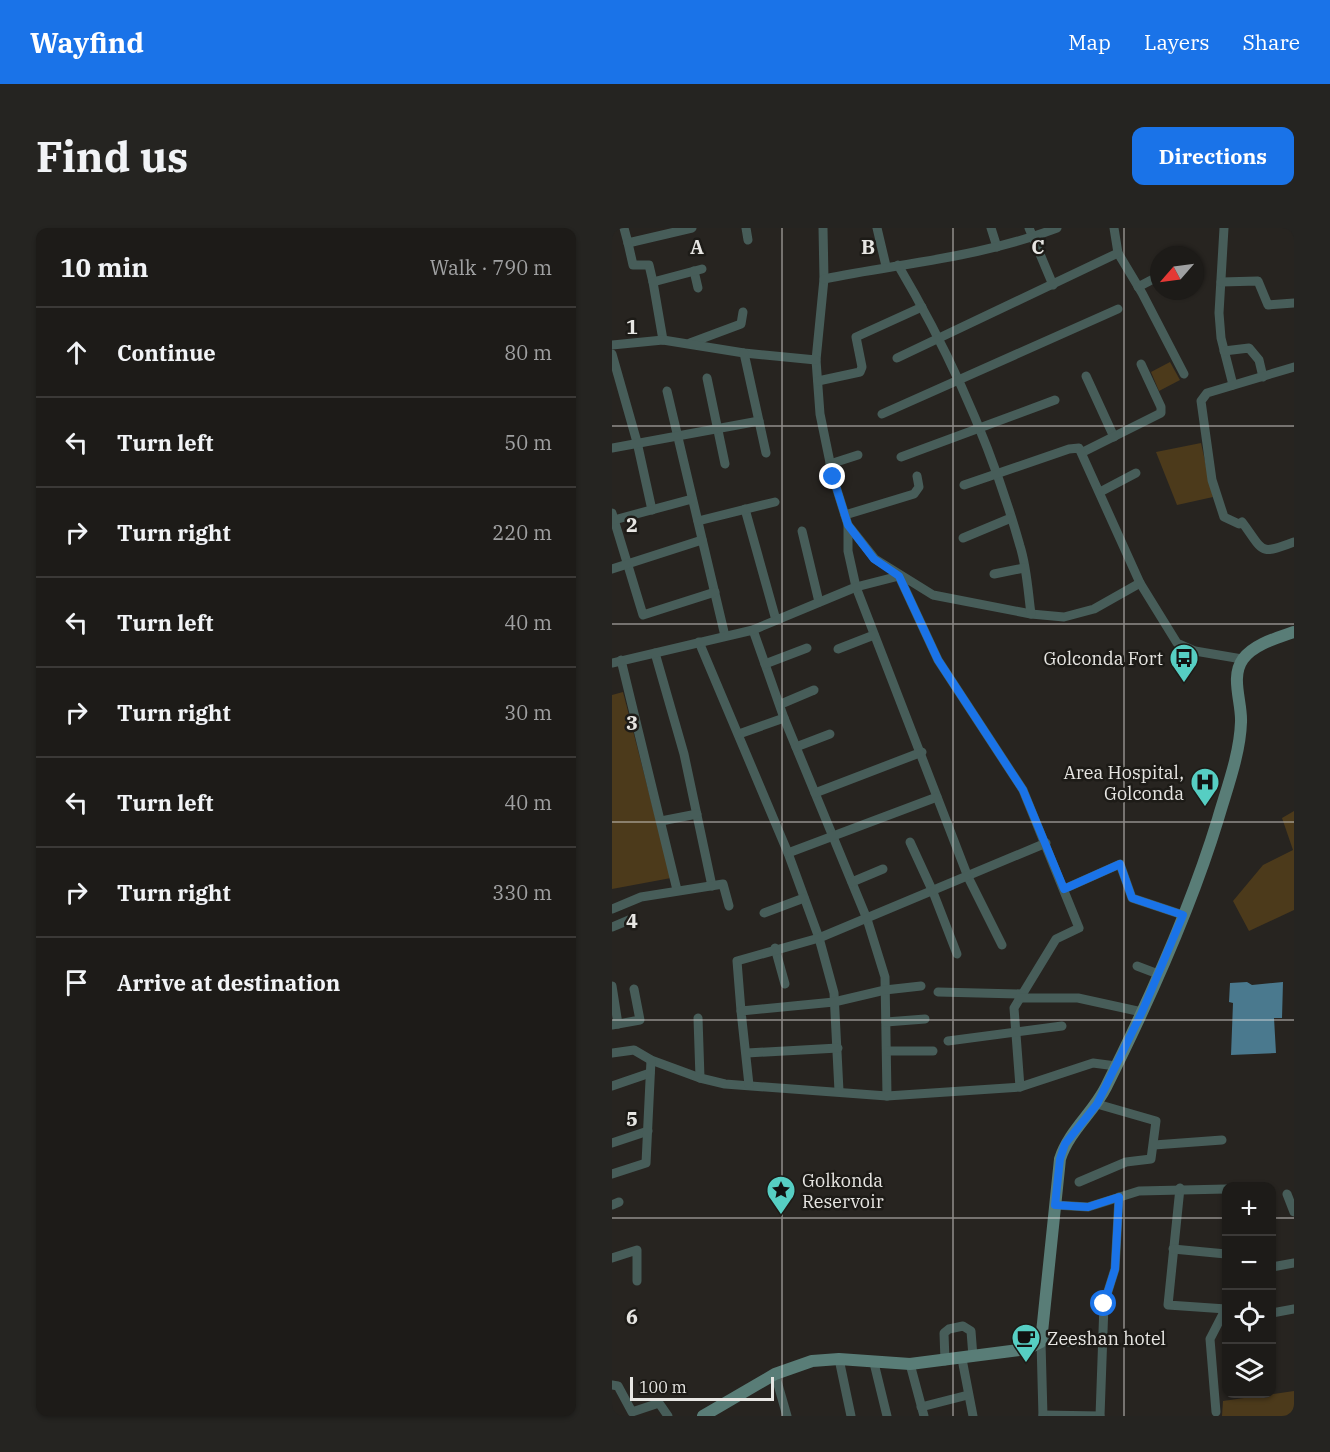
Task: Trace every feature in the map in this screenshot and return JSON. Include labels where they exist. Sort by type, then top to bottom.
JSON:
[{"type":"street","points":[[624,228],[634,266],[649,265],[663,340]]},
{"type":"street","points":[[628,243],[687,228]]},
{"type":"street","points":[[746,228],[748,240]]},
{"type":"street","points":[[823,228],[824,279],[816,360],[820,414],[830,464],[848,525],[848,551],[856,586],[922,752],[968,877],[1002,945]]},
{"type":"street","points":[[876,228],[886,266]]},
{"type":"street","points":[[991,228],[997,247]]},
{"type":"street","points":[[824,279],[886,266],[947,259],[997,247],[1031,233],[1057,228]]},
{"type":"street","points":[[1114,228],[1118,253],[1184,374]]},
{"type":"street","points":[[1224,228],[1219,313],[1224,351],[1233,385]]},
{"type":"street","points":[[1031,233],[1053,285]]},
{"type":"street","points":[[897,358],[1118,253]]},
{"type":"street","points":[[898,265],[960,380],[997,474],[1024,568],[1030,614]]},
{"type":"street","points":[[653,282],[698,270],[698,288]]},
{"type":"street","points":[[1138,286],[1150,280]]},
{"type":"street","points":[[1221,282],[1258,281],[1268,305],[1294,303]]},
{"type":"street","points":[[818,381],[860,372],[862,368],[856,337],[922,307]]},
{"type":"street","points":[[882,414],[1118,309]]},
{"type":"street","points":[[688,344],[741,324],[743,312]]},
{"type":"street","points":[[612,345],[663,340],[744,353],[816,360]]},
{"type":"street","points":[[1224,351],[1249,348],[1259,360],[1263,377]]},
{"type":"street","points":[[744,353],[766,453]]},
{"type":"street","points":[[612,354],[637,442],[652,510]]},
{"type":"street","points":[[1083,452],[1159,415],[1162,410],[1141,364]]},
{"type":"street","points":[[1294,367],[1207,393],[1201,401],[1212,480],[1224,517],[1239,524],[1242,522],[1263,549],[1270,551],[1294,542]]},
{"type":"street","points":[[1086,376],[1114,437]]},
{"type":"street","points":[[707,378],[725,464]]},
{"type":"street","points":[[667,391],[725,636]]},
{"type":"street","points":[[901,457],[1054,400]]},
{"type":"street","points":[[612,448],[759,421]]},
{"type":"street","points":[[964,485],[1073,447],[1083,452],[1140,583],[1177,643],[1196,651],[1242,660]]},
{"type":"street","points":[[830,464],[858,455]]},
{"type":"street","points":[[1100,492],[1136,473]]},
{"type":"street","points":[[845,515],[914,494],[919,487],[917,476]]},
{"type":"street","points":[[692,499],[652,510],[613,517],[643,615],[715,592]]},
{"type":"street","points":[[698,521],[775,502]]},
{"type":"street","points":[[745,509],[776,620]]},
{"type":"street","points":[[963,538],[1011,518]]},
{"type":"street","points":[[848,525],[874,559],[933,596],[1030,614],[1064,617],[1084,612],[1140,583]]},
{"type":"street","points":[[802,531],[819,602]]},
{"type":"street","points":[[612,569],[702,540]]},
{"type":"street","points":[[994,574],[1024,568]]},
{"type":"street","points":[[677,890],[661,821],[616,661],[753,630],[856,586],[899,576]]},
{"type":"street","points":[[899,576],[938,660],[1023,790],[1079,928],[1056,939],[1014,1008],[1014,1033],[1020,1087]]},
{"type":"street","points":[[753,630],[781,704],[784,718],[867,919],[885,977],[887,1096]]},
{"type":"street","points":[[1119,1197],[1115,1269],[1104,1304],[1101,1416],[1043,1415],[1041,1342],[1060,1159],[1065,1144],[1097,1104],[1142,1012],[1183,915],[1218,820],[1241,723],[1238,669],[1242,660],[1265,642],[1294,632]]},
{"type":"street","points":[[838,649],[874,635]]},
{"type":"street","points":[[699,642],[788,853],[819,938],[834,993],[839,1091]]},
{"type":"street","points":[[765,664],[807,648]]},
{"type":"street","points":[[655,653],[684,754],[712,886]]},
{"type":"street","points":[[781,704],[814,690]]},
{"type":"street","points":[[739,734],[784,718]]},
{"type":"street","points":[[796,747],[830,734]]},
{"type":"street","points":[[815,793],[922,752]]},
{"type":"street","points":[[788,853],[937,797]]},
{"type":"street","points":[[661,821],[697,814]]},
{"type":"street","points":[[910,842],[933,892],[957,954]]},
{"type":"street","points":[[749,1085],[737,961],[776,948],[819,938],[1046,843]]},
{"type":"street","points":[[1064,889],[1120,864],[1132,898],[1183,915]]},
{"type":"street","points":[[852,882],[883,869]]},
{"type":"street","points":[[612,909],[641,897],[723,884],[729,906]]},
{"type":"street","points":[[764,913],[804,898]]},
{"type":"street","points":[[612,927],[629,920]]},
{"type":"street","points":[[776,948],[785,984]]},
{"type":"street","points":[[1137,966],[1158,974]]},
{"type":"street","points":[[612,986],[615,1024],[640,1020],[634,989]]},
{"type":"street","points":[[741,1011],[834,1002],[885,990],[921,986]]},
{"type":"street","points":[[938,992],[1078,998],[1142,1012]]},
{"type":"street","points":[[698,1018],[700,1078]]},
{"type":"street","points":[[886,1022],[925,1019]]},
{"type":"street","points":[[948,1041],[1062,1026]]},
{"type":"street","points":[[747,1053],[838,1048]]},
{"type":"street","points":[[612,1053],[634,1050],[651,1060],[700,1078],[725,1084],[887,1096],[1020,1087],[1093,1063],[1116,1066]]},
{"type":"street","points":[[887,1051],[933,1051]]},
{"type":"street","points":[[612,1174],[646,1163],[651,1060]]},
{"type":"street","points":[[612,1086],[650,1073]]},
{"type":"street","points":[[1079,1182],[1126,1162],[1150,1159],[1154,1145],[1156,1121],[1097,1104]]},
{"type":"street","points":[[612,1143],[648,1131]]},
{"type":"street","points":[[1154,1145],[1222,1140]]},
{"type":"street","points":[[1055,1205],[1088,1207],[1139,1191],[1180,1188],[1222,1190]]},
{"type":"street","points":[[1180,1188],[1168,1305],[1222,1308]]},
{"type":"street","points":[[1287,1194],[1294,1212]]},
{"type":"street","points":[[1173,1249],[1222,1254]]},
{"type":"street","points":[[612,1258],[637,1250],[637,1281]]},
{"type":"street","points":[[1276,1266],[1294,1263]]},
{"type":"street","points":[[1276,1312],[1294,1309]]},
{"type":"street","points":[[1216,1412],[1210,1339],[1222,1321]]},
{"type":"street","points":[[945,1361],[944,1332],[963,1326],[971,1331],[967,1358],[968,1395],[973,1416]]},
{"type":"street","points":[[709,1414],[775,1374],[812,1361],[839,1359],[910,1365],[1027,1349],[1041,1342],[1102,1342]]},
{"type":"street","points":[[839,1359],[851,1416]]},
{"type":"street","points":[[874,1363],[887,1416]]},
{"type":"street","points":[[910,1365],[923,1411],[968,1395]]},
{"type":"street","points":[[775,1374],[787,1416]]},
{"type":"street","points":[[612,1385],[618,1386],[632,1412],[659,1403],[668,1416]]},
{"type":"shaded area","points":[[1170,362],[1180,380],[1159,391],[1151,372]]},
{"type":"shaded area","points":[[1201,443],[1213,497],[1177,505],[1156,452]]},
{"type":"shaded area","points":[[623,692],[671,878],[612,889],[612,695]]},
{"type":"shaded area","points":[[1294,811],[1294,910],[1249,931],[1233,901],[1263,865],[1293,850],[1282,818]]},
{"type":"shaded area","points":[[1294,1391],[1294,1416],[1222,1416],[1223,1401],[1276,1398],[1276,1394]]},
{"type":"water","points":[[1247,982],[1252,985],[1283,982],[1282,1018],[1274,1018],[1276,1053],[1231,1055],[1233,1003],[1229,1002],[1230,983]]},
{"type":"place","name":"Golconda Fort","points":[[1184,684]]},
{"type":"place","name":"Area Hospital, Golconda","points":[[1205,808]]},
{"type":"place","name":"Golkonda Reservoir","points":[[781,1216]]},
{"type":"place","name":"Zeeshan hotel","points":[[1026,1364]]},
{"type":"route","points":[[833,477],[848,525],[874,559],[899,576],[938,660],[1023,790],[1064,889],[1120,864],[1132,898],[1183,915],[1142,1012],[1097,1104],[1065,1144],[1060,1159],[1055,1205],[1088,1207],[1119,1197],[1115,1269],[1104,1304]]}]
